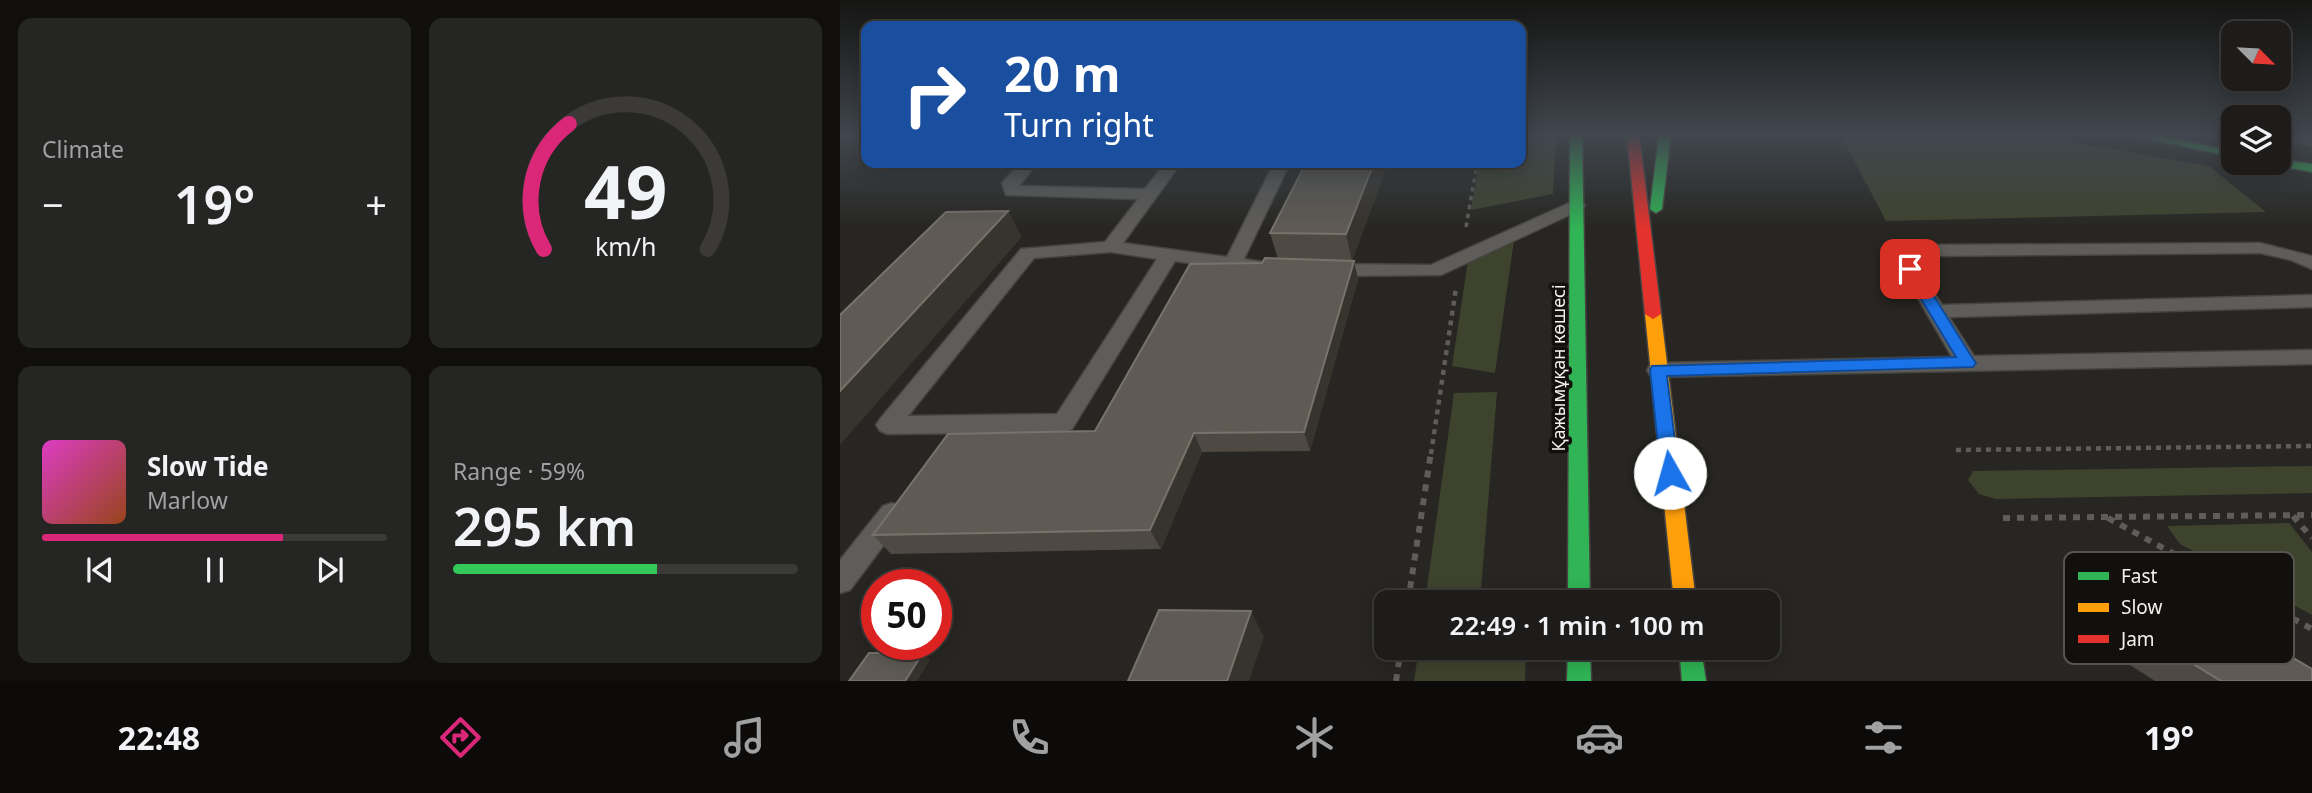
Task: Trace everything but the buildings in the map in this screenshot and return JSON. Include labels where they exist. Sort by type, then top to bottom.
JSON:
[{"type":"main road","name":"Қажымұқан көшесі","points":[[1575,166],[1579,590]]},
{"type":"main road","points":[[1636,166],[1684,590]]},
{"type":"main road","points":[[1648,277],[1661,166]]},
{"type":"main road","points":[[1579,660],[1579,681]]},
{"type":"main road","points":[[1691,660],[1694,681]]},
{"type":"lane","points":[[1024,168],[1010,183],[1012,191],[1149,194]]},
{"type":"lane","points":[[1111,247],[1169,168]]},
{"type":"lane","points":[[1233,263],[1280,168]]},
{"type":"lane","points":[[2291,169],[2312,174]]},
{"type":"lane","points":[[1315,270],[1433,271],[1576,205]]},
{"type":"lane","points":[[1169,255],[1063,423],[888,425],[1028,253],[1111,247],[1276,269]]},
{"type":"lane","points":[[1967,363],[1910,269],[1915,258],[1930,251],[2260,248],[2297,256],[2312,263]]},
{"type":"lane","points":[[1936,312],[2312,302]]},
{"type":"lane","points":[[1658,370],[2312,357]]},
{"type":"lane","points":[[944,445],[960,424]]},
{"type":"lane","points":[[840,582],[904,498]]},
{"type":"path","points":[[1410,590],[1476,168]]},
{"type":"path","points":[[1956,450],[2312,446]]},
{"type":"path","points":[[2292,515],[2312,538]]},
{"type":"path","points":[[2003,519],[2312,515]]},
{"type":"path","points":[[2107,517],[2171,552]]},
{"type":"path","points":[[2294,619],[2312,629]]},
{"type":"path","points":[[1396,681],[1399,660]]},
{"type":"green space","points":[[1554,166],[1553,194],[1471,210],[1478,168]]},
{"type":"green space","points":[[1857,166],[2208,166],[2266,212],[1886,221]]},
{"type":"green space","points":[[1514,240],[1495,373],[1452,366],[1468,261]]},
{"type":"green space","points":[[1497,392],[1481,590],[1427,590],[1454,393]]},
{"type":"green space","points":[[2312,466],[2312,493],[1996,499],[1979,494],[1968,480],[1973,471]]},
{"type":"green space","points":[[2289,523],[2312,552],[2312,615],[2294,605],[2294,552],[2195,552],[2180,544],[2167,526]]},
{"type":"green space","points":[[1417,660],[1526,660],[1525,681],[1414,681]]},
{"type":"traffic: fast","points":[[1576,166],[1579,590]]},
{"type":"traffic: fast","points":[[1656,209],[1661,166]]},
{"type":"traffic: fast","points":[[2299,166],[2312,168]]},
{"type":"traffic: fast","points":[[1579,660],[1579,681]]},
{"type":"traffic: fast","points":[[1691,660],[1694,681]]},
{"type":"traffic: slow","points":[[1653,314],[1684,590]]},
{"type":"traffic: jam","points":[[1637,166],[1653,314]]},
{"type":"route","points":[[1670,473],[1658,370],[1967,363],[1910,269]]}]
